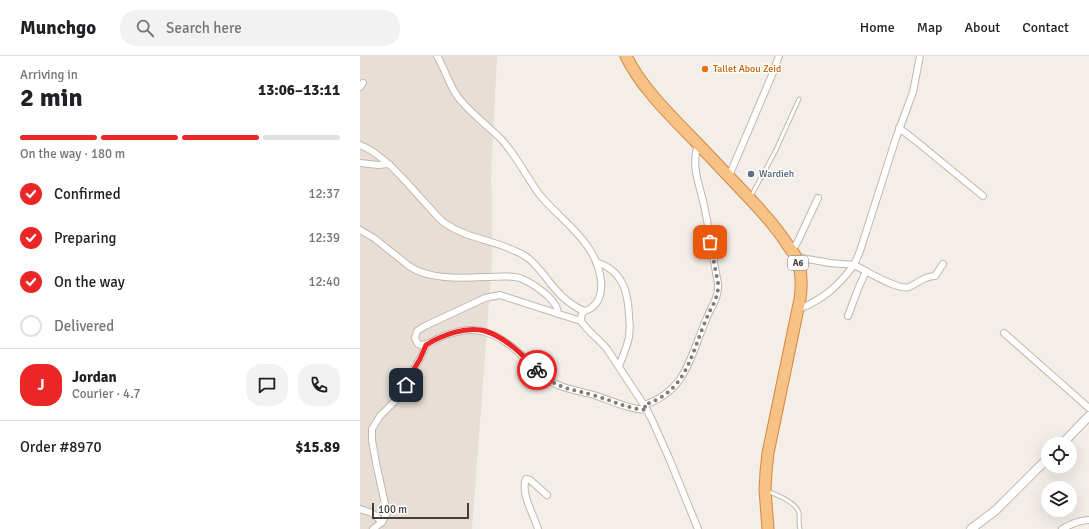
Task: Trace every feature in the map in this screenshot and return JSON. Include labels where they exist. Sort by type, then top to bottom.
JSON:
[{"type":"highway","name":"A6","points":[[626,56],[641,81],[678,124],[729,176],[770,221],[794,254],[799,268],[801,280],[799,309],[768,452],[765,490],[768,529]]},
{"type":"street","points":[[437,56],[458,97],[502,140],[540,195],[591,250],[601,282],[600,297],[593,307],[584,311],[581,321]]},
{"type":"street","points":[[729,176],[772,76],[779,56]]},
{"type":"street","points":[[799,309],[817,301],[830,292],[854,265],[860,251],[899,128],[913,92],[920,56]]},
{"type":"street","points":[[899,128],[983,196]]},
{"type":"street","points":[[360,144],[377,154],[389,164],[446,224],[465,234],[525,256],[567,302],[584,311]]},
{"type":"street","points":[[698,144],[695,154],[695,171],[706,210],[718,283],[717,294],[706,319],[692,359],[683,376],[672,389],[661,398],[645,408],[638,409],[596,396],[569,390],[544,377],[511,347],[493,334],[484,331],[472,330],[456,332],[445,335],[426,345],[421,345],[416,342],[415,337],[418,331],[425,326],[485,298],[500,295],[581,321],[586,328],[602,343],[619,366],[645,408],[666,451],[698,529]]},
{"type":"street","points":[[360,162],[378,165],[389,164]]},
{"type":"street","points":[[818,198],[798,241],[794,254],[830,263],[854,265],[902,288],[908,287],[925,277],[934,276],[943,264]]},
{"type":"street","points":[[360,230],[374,238],[414,270],[431,276],[474,278],[507,276],[520,278],[530,282],[555,304],[558,309],[558,314]]},
{"type":"street","points":[[596,262],[606,266],[617,275],[627,294],[630,332],[619,366]]},
{"type":"street","points":[[848,316],[866,271]]},
{"type":"street","points":[[1004,333],[1089,408]]},
{"type":"street","points":[[373,529],[382,522],[387,513],[376,463],[372,440],[372,430],[380,416],[402,394],[426,345]]},
{"type":"street","points":[[1069,437],[1089,416]]},
{"type":"street","points":[[971,529],[996,510],[1041,465]]},
{"type":"street","points":[[538,529],[525,496],[524,487],[526,479],[530,480],[547,495]]},
{"type":"street","points":[[360,509],[372,513],[382,522]]},
{"type":"street","points":[[1062,529],[1075,522],[1089,520]]},
{"type":"lane","points":[[750,199],[775,152],[799,99]]},
{"type":"lane","points":[[765,490],[796,506],[799,513],[798,522],[800,529]]},
{"type":"shaded area","points":[[360,56],[497,56],[491,180],[492,263],[472,529],[360,529]]},
{"type":"way so far","points":[[537,370],[544,377],[563,388],[596,396],[631,408],[647,410],[644,405],[661,398],[672,389],[686,371],[692,359],[706,319],[716,299],[718,283],[710,242]]},
{"type":"place","name":"Tallet Abou Zeid","points":[[705,69]]},
{"type":"place","name":"Wardieh","points":[[751,174]]},
{"type":"route","points":[[406,385],[426,345],[445,335],[472,330],[484,331],[493,334],[516,350],[537,370]]}]
